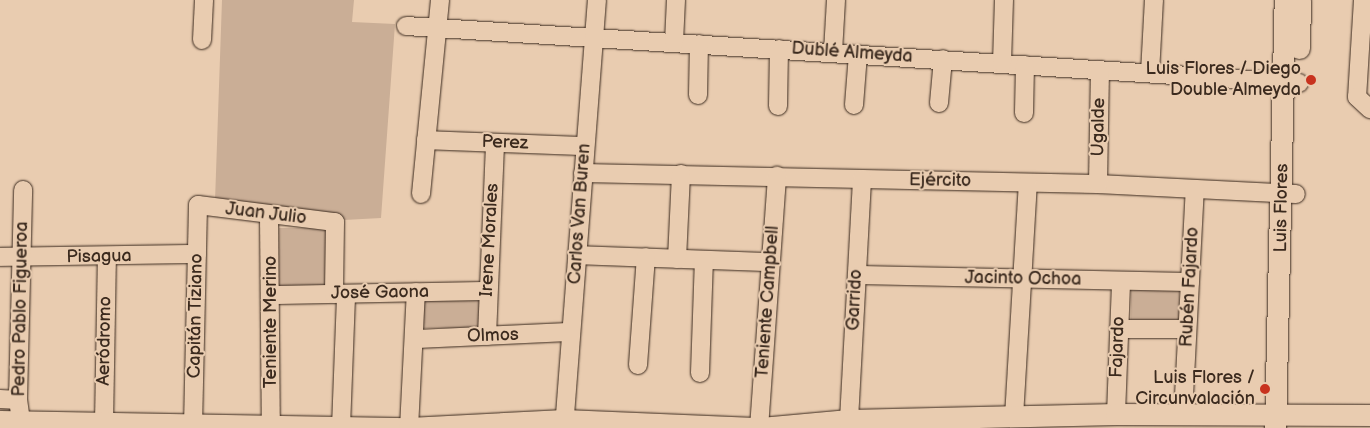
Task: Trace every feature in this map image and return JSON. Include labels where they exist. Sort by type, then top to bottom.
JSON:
[{"type":"main road","name":"Luis Flores","points":[[1286,0],[1292,82]]},
{"type":"main road","name":"Luis Flores","points":[[1284,421],[1292,82],[1300,0]]},
{"type":"main road","points":[[760,428],[849,420],[1116,414],[1183,415],[1284,421],[1370,415]]},
{"type":"main road","points":[[14,424],[409,428],[564,424],[755,428]]},
{"type":"street","points":[[202,40],[204,0]]},
{"type":"street","points":[[421,194],[440,0]]},
{"type":"street","name":"Carlos Van Buren","points":[[564,424],[597,0]]},
{"type":"street","points":[[674,42],[676,0]]},
{"type":"street","points":[[833,52],[836,0]]},
{"type":"street","points":[[1002,63],[1004,0]]},
{"type":"street","points":[[1150,73],[1154,0]]},
{"type":"street","points":[[1363,0],[1357,97],[1370,109]]},
{"type":"street","name":"Dublé Almeyda","points":[[406,26],[1292,82]]},
{"type":"street","points":[[698,95],[699,44]]},
{"type":"street","points":[[778,106],[779,49]]},
{"type":"street","points":[[854,105],[858,54]]},
{"type":"street","points":[[939,103],[943,59]]},
{"type":"street","points":[[1024,113],[1025,65]]},
{"type":"street","name":"Ugalde","points":[[1098,184],[1100,70]]},
{"type":"street","name":"Perez","points":[[426,140],[585,146]]},
{"type":"street","name":"Irene Morales","points":[[487,336],[487,291],[495,143]]},
{"type":"street","name":"Ejército","points":[[583,173],[1098,184],[1289,194]]},
{"type":"street","points":[[677,259],[680,174]]},
{"type":"street","name":"Teniente Campbell","points":[[760,428],[777,176]]},
{"type":"street","name":"Garrido","points":[[849,420],[862,179]]},
{"type":"street","points":[[1014,417],[1028,183]]},
{"type":"street","name":"Rubén Fajardo","points":[[1183,415],[1194,189]]},
{"type":"street","name":"Pedro Pablo Figueroa","points":[[14,424],[18,400],[23,190]]},
{"type":"street","name":"Juan Julio","points":[[198,205],[269,216],[335,222],[340,294]]},
{"type":"street","name":"Capitán Tiziano","points":[[193,426],[198,205]]},
{"type":"street","name":"Teniente Merino","points":[[269,216],[273,295],[271,427]]},
{"type":"street","name":"Pisagua","points":[[0,257],[106,258],[197,254]]},
{"type":"street","points":[[576,255],[770,262]]},
{"type":"street","name":"Aeródromo","points":[[104,424],[106,258]]},
{"type":"street","points":[[638,365],[646,258]]},
{"type":"street","points":[[700,373],[704,260]]},
{"type":"street","name":"Jacinto Ochoa","points":[[857,275],[1190,282]]},
{"type":"street","name":"Fajardo","points":[[1116,414],[1121,281]]},
{"type":"street","name":"José Gaona","points":[[273,295],[487,291]]},
{"type":"street","points":[[409,428],[416,292]]},
{"type":"street","points":[[340,294],[341,427]]},
{"type":"street","points":[[1119,329],[1188,329]]},
{"type":"street","name":"Olmos","points":[[415,339],[570,332]]},
{"type":"street","points":[[0,399],[18,400]]},
{"type":"shaded area","points":[[222,0],[354,0],[352,22],[395,24],[381,218],[344,220],[215,201]]},
{"type":"shaded area","points":[[279,228],[327,228],[327,286],[279,286]]},
{"type":"shaded area","points":[[1131,286],[1179,286],[1179,320],[1131,320]]},
{"type":"shaded area","points":[[424,298],[480,298],[480,328],[424,328]]},
{"type":"place","name":"Luis Flores / Diego Double Almeyda","points":[[1311,80]]},
{"type":"place","name":"Luis Flores / Circunvalación","points":[[1265,389]]}]
